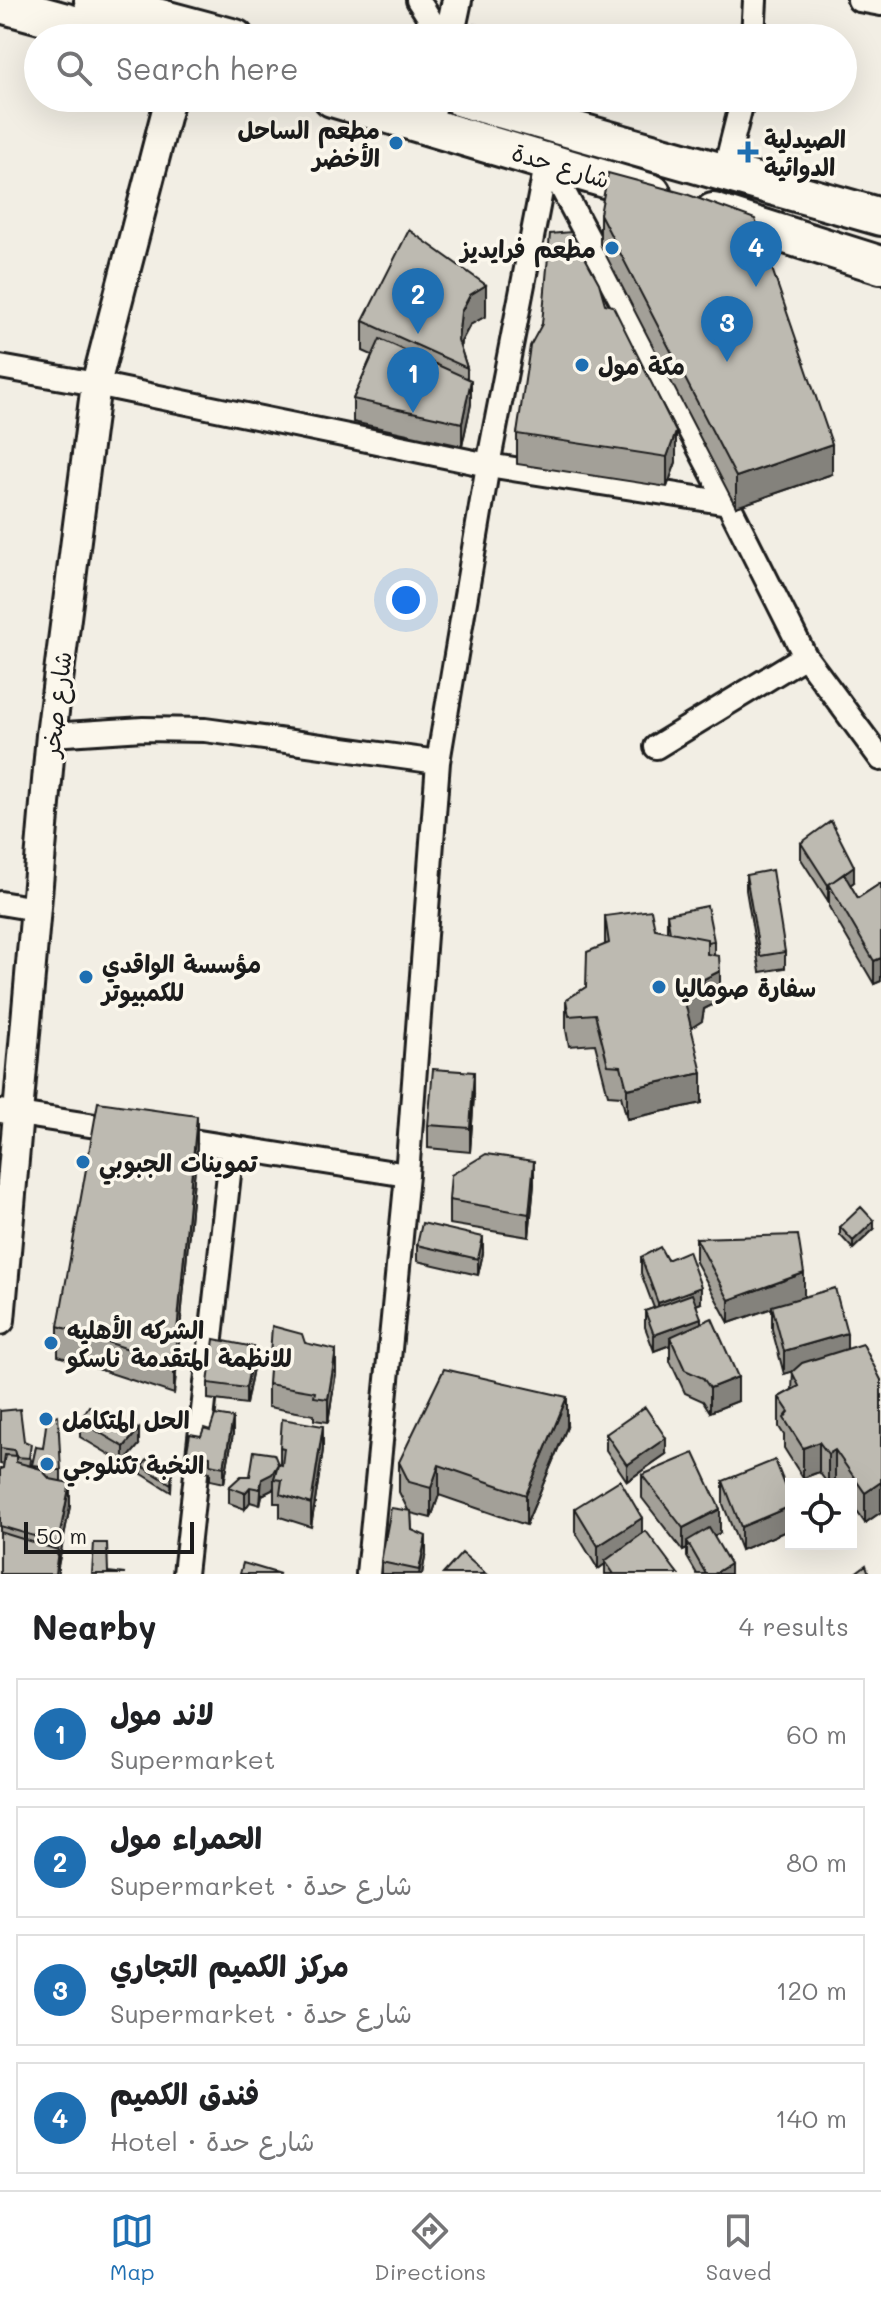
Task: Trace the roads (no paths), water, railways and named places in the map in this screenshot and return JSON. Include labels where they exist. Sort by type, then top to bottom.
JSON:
[{"type":"main road","points":[[93,0],[183,24]]},
{"type":"main road","points":[[0,4],[74,24]]},
{"type":"main road","name":"شارع حدة","points":[[430,112],[547,160],[881,265]]},
{"type":"main road","name":"شارع حدة","points":[[510,112],[881,217]]},
{"type":"street","points":[[418,0],[433,24]]},
{"type":"street","points":[[452,24],[457,0]]},
{"type":"street","points":[[754,24],[755,0]]},
{"type":"street","points":[[859,0],[881,4]]},
{"type":"street","name":"شارع صخر","points":[[0,1320],[9,1112],[36,909],[51,735],[96,384],[166,112]]},
{"type":"street","points":[[724,173],[739,112]]},
{"type":"street","points":[[368,1574],[407,1175],[438,762],[488,465],[547,160]]},
{"type":"street","points":[[547,160],[805,656],[877,749]]},
{"type":"street","points":[[0,367],[488,465],[728,503]]},
{"type":"street","points":[[656,747],[805,656]]},
{"type":"street","points":[[51,735],[143,729],[205,730],[438,762]]},
{"type":"street","points":[[0,903],[36,909]]},
{"type":"street","points":[[9,1112],[407,1175]]},
{"type":"street","points":[[185,1574],[232,1147]]},
{"type":"place","name":"مطعم الساحل الأخضر","points":[[396,143]]},
{"type":"place","name":"الصيدلية الدوائية","points":[[748,152]]},
{"type":"place","name":"مطعم فرايديز","points":[[612,248]]},
{"type":"place","name":"فندق الكميم","points":[[756,287]]},
{"type":"place","name":"الحمراء مول","points":[[418,334]]},
{"type":"place","name":"مركز الكميم التجاري","points":[[727,362]]},
{"type":"place","name":"مكة مول","points":[[582,365]]},
{"type":"place","name":"لاند مول","points":[[413,413]]},
{"type":"place","name":"مؤسسة الواقدي للكمبيوتر","points":[[86,977]]},
{"type":"place","name":"سفارة صوماليا","points":[[659,987]]},
{"type":"place","name":"تموينات الجبوبي","points":[[83,1162]]},
{"type":"place","name":"الشركه الأهليه للانظمة المتقدمة ناسكو","points":[[51,1343]]},
{"type":"place","name":"الحل المتكامل","points":[[46,1419]]},
{"type":"place","name":"النخبة تكنلوجي","points":[[47,1464]]}]
